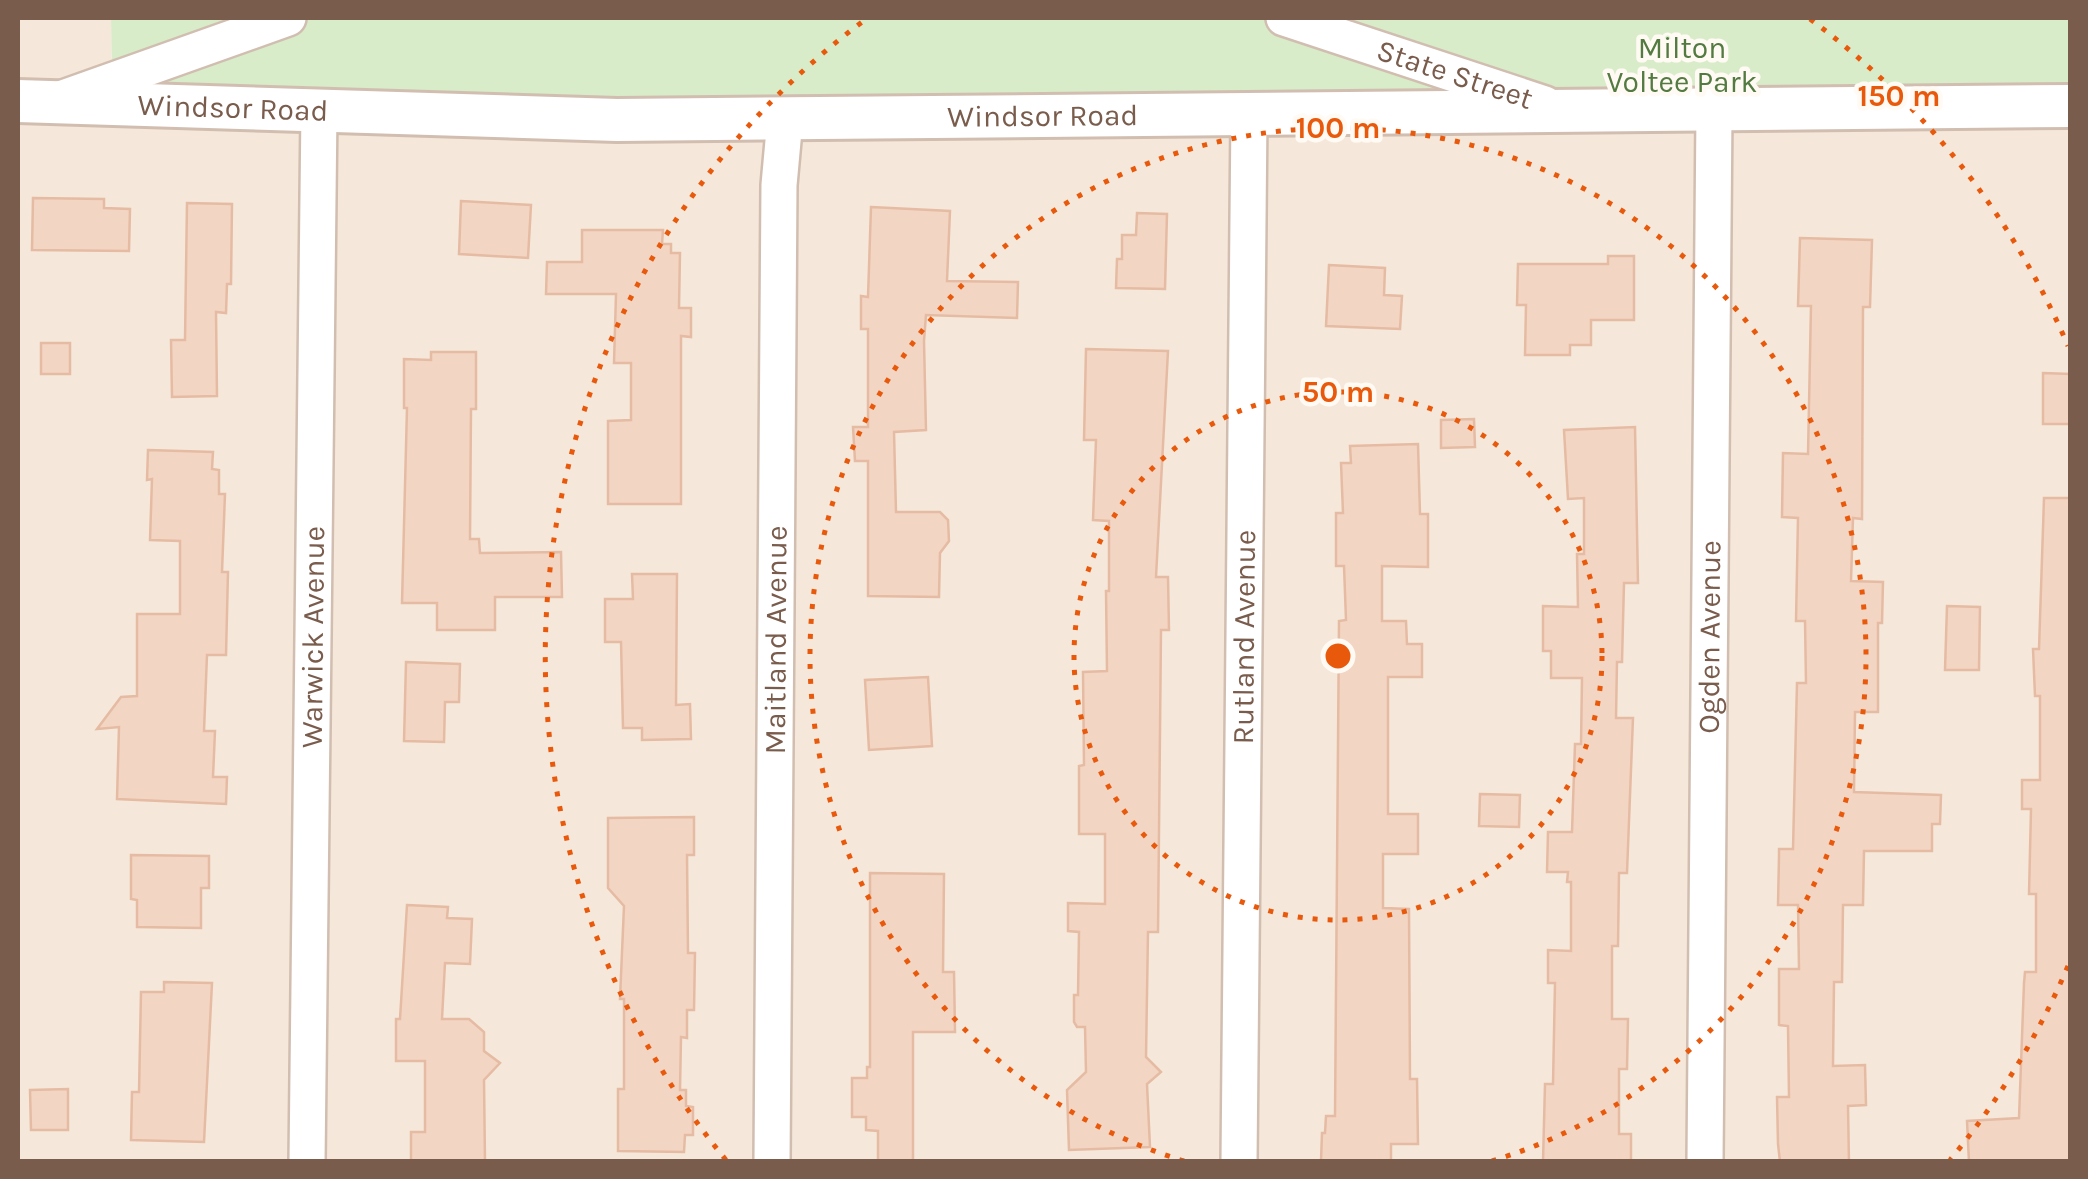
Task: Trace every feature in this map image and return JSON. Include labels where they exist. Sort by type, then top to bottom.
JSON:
[{"type":"street","points":[[34,101],[288,18]]},
{"type":"street","name":"State Street","points":[[1284,18],[1570,112]]},
{"type":"street","name":"Windsor Road","points":[[34,101],[618,120],[2070,106]]},
{"type":"street","name":"Warwick Avenue","points":[[307,1162],[319,110]]},
{"type":"street","name":"Ogden Avenue","points":[[1705,1162],[1714,111]]},
{"type":"street","name":"Rutland Avenue","points":[[1239,1162],[1249,115]]},
{"type":"street","name":"Maitland Avenue","points":[[772,1162],[779,206],[785,119]]},
{"type":"shaded area","points":[[18,18],[111,18],[112,103],[2070,106],[2070,1161],[18,1161]]},
{"type":"green space","name":"Milton Voltee Park","points":[[111,18],[2070,18],[2070,106],[51,102],[112,80]]},
{"type":"building","points":[[33,198],[104,199],[104,208],[130,209],[129,251],[32,250]]},
{"type":"building","points":[[461,201],[531,205],[528,258],[459,254]]},
{"type":"building","points":[[187,203],[232,204],[231,284],[227,284],[226,313],[216,312],[217,396],[172,397],[171,340],[185,340]]},
{"type":"building","points":[[871,207],[950,211],[947,281],[1018,282],[1017,318],[926,315],[926,430],[894,432],[896,512],[940,512],[948,520],[949,541],[940,553],[939,597],[868,596],[868,461],[855,461],[853,427],[868,427],[868,329],[861,329],[861,296],[868,297]]},
{"type":"building","points":[[1137,213],[1167,214],[1165,289],[1116,288],[1122,235],[1136,235]]},
{"type":"building","points":[[582,230],[663,230],[662,244],[671,244],[671,253],[680,253],[679,308],[691,308],[691,337],[681,336],[681,504],[608,504],[608,421],[631,420],[631,363],[614,363],[616,294],[546,294],[547,262],[582,262]]},
{"type":"building","points":[[1800,238],[1872,240],[1870,307],[1863,307],[1862,519],[1853,518],[1851,581],[1883,582],[1882,623],[1878,623],[1878,712],[1855,712],[1854,792],[1941,795],[1940,824],[1932,824],[1932,851],[1864,851],[1863,905],[1843,905],[1842,982],[1834,982],[1833,1066],[1865,1065],[1866,1105],[1848,1106],[1849,1162],[1780,1162],[1778,1144],[1777,1097],[1789,1097],[1788,1026],[1779,1025],[1779,969],[1799,969],[1798,905],[1778,905],[1779,849],[1793,849],[1797,683],[1806,683],[1805,621],[1796,621],[1798,518],[1782,517],[1783,453],[1808,454],[1811,306],[1798,306]]},
{"type":"building","points":[[1608,256],[1634,256],[1634,320],[1591,320],[1591,345],[1570,345],[1570,355],[1525,355],[1526,305],[1517,305],[1518,264],[1608,264]]},
{"type":"building","points":[[1329,265],[1385,268],[1384,295],[1402,296],[1400,329],[1326,326]]},
{"type":"building","points":[[41,343],[70,343],[70,374],[41,374]]},
{"type":"building","points":[[1086,349],[1168,351],[1156,577],[1168,577],[1169,630],[1161,630],[1158,932],[1148,932],[1146,1057],[1161,1072],[1147,1084],[1150,1147],[1069,1150],[1067,1090],[1086,1072],[1085,1027],[1077,1027],[1074,1022],[1079,932],[1068,931],[1068,903],[1105,904],[1105,834],[1079,834],[1079,766],[1084,765],[1083,672],[1107,671],[1109,591],[1109,521],[1093,520],[1096,440],[1084,440]]},
{"type":"building","points":[[431,352],[476,352],[476,409],[471,409],[470,539],[479,539],[480,553],[561,552],[562,597],[495,597],[495,630],[437,630],[437,603],[402,603],[407,408],[404,359],[431,360]]},
{"type":"building","points":[[2043,373],[2070,374],[2070,424],[2043,424]]},
{"type":"building","points":[[1474,419],[1475,447],[1441,448],[1441,420]]},
{"type":"building","points":[[1635,427],[1638,583],[1624,583],[1622,662],[1617,662],[1616,718],[1633,718],[1627,873],[1619,873],[1618,946],[1612,946],[1612,1019],[1628,1019],[1627,1069],[1619,1069],[1619,1134],[1631,1134],[1631,1162],[1543,1162],[1545,1084],[1553,1084],[1555,983],[1548,983],[1548,950],[1571,951],[1571,882],[1567,882],[1568,872],[1547,872],[1548,832],[1572,832],[1575,744],[1581,744],[1582,678],[1551,678],[1551,651],[1543,651],[1543,606],[1578,607],[1577,554],[1584,554],[1584,498],[1568,499],[1564,430]]},
{"type":"building","points":[[1418,444],[1420,514],[1428,514],[1428,567],[1382,566],[1382,621],[1406,621],[1407,644],[1422,644],[1422,677],[1388,677],[1388,814],[1418,814],[1418,854],[1383,854],[1383,908],[1409,909],[1410,1079],[1417,1079],[1418,1144],[1391,1144],[1391,1160],[1321,1161],[1326,1116],[1335,1116],[1339,621],[1346,620],[1344,566],[1336,566],[1336,513],[1343,513],[1341,463],[1351,463],[1350,446]]},
{"type":"building","points":[[148,450],[213,452],[212,469],[219,470],[219,494],[225,494],[222,572],[228,572],[226,655],[207,655],[204,731],[215,731],[213,777],[227,777],[226,804],[117,799],[119,727],[97,729],[121,697],[137,696],[137,614],[180,614],[180,541],[150,540],[152,479],[147,480]]},
{"type":"building","points":[[2044,498],[2070,498],[2070,1162],[1969,1162],[1967,1121],[2019,1118],[2025,972],[2036,972],[2036,894],[2029,894],[2031,809],[2022,809],[2022,780],[2040,780],[2040,696],[2035,696],[2033,649],[2039,649]]},
{"type":"building","points":[[632,574],[677,574],[676,705],[690,704],[691,739],[642,740],[642,728],[623,728],[621,642],[605,642],[605,599],[633,599]]},
{"type":"building","points":[[1947,606],[1980,607],[1979,670],[1945,670]]},
{"type":"building","points":[[406,662],[460,664],[459,702],[445,702],[444,742],[404,741]]},
{"type":"building","points":[[928,677],[932,746],[869,750],[865,680]]},
{"type":"building","points":[[1480,794],[1520,795],[1519,827],[1479,826]]},
{"type":"building","points":[[694,817],[694,855],[687,855],[688,953],[695,953],[694,1010],[687,1010],[687,1038],[681,1037],[680,1090],[686,1090],[686,1106],[693,1107],[693,1135],[685,1135],[684,1152],[618,1151],[618,1089],[624,1089],[624,999],[620,999],[624,906],[608,888],[608,818]]},
{"type":"building","points":[[131,855],[209,856],[209,888],[201,888],[201,928],[137,927],[137,900],[131,899]]},
{"type":"building","points":[[870,873],[944,874],[943,972],[954,972],[955,1032],[913,1032],[913,1162],[878,1162],[878,1131],[866,1130],[866,1117],[852,1117],[852,1078],[867,1078],[870,1067]]},
{"type":"building","points":[[407,905],[448,907],[447,918],[472,919],[470,964],[445,963],[442,1019],[469,1019],[484,1032],[484,1051],[500,1063],[484,1080],[485,1162],[411,1162],[411,1132],[425,1132],[425,1061],[396,1061]]},
{"type":"building","points":[[164,982],[212,983],[204,1142],[131,1140],[132,1092],[139,1092],[141,992],[164,992]]},
{"type":"building","points":[[68,1089],[68,1130],[31,1130],[30,1090]]}]
